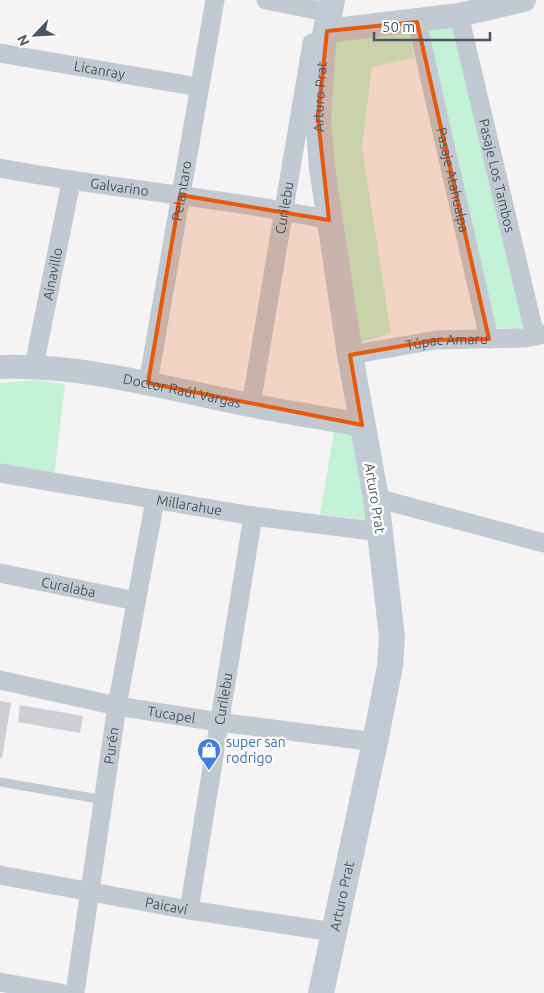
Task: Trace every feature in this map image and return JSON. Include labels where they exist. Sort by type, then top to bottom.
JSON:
[{"type":"main road","name":"Arturo Prat","points":[[321,993],[375,742],[390,666],[392,637],[381,532],[329,220],[318,118],[327,13]]},
{"type":"street","name":"Pelantaro","points":[[148,383],[214,0]]},
{"type":"street","points":[[266,0],[327,13],[417,22],[459,15],[524,0]]},
{"type":"street","name":"Curilebu","points":[[251,405],[284,210],[327,13]]},
{"type":"street","name":"Pasaje Los Tambos","points":[[459,15],[539,335]]},
{"type":"street","name":"Pasaje Atahualpa","points":[[417,22],[488,339]]},
{"type":"street","name":"Licanray","points":[[0,53],[199,88]]},
{"type":"street","name":"Galvarino","points":[[0,168],[71,182],[284,210],[329,220]]},
{"type":"street","name":"Ainavillo","points":[[34,366],[71,182]]},
{"type":"street","name":"Túpac Amaru","points":[[350,355],[436,340],[488,339],[539,335]]},
{"type":"street","name":"Doctor Raúl Vargas","points":[[0,367],[34,366],[148,383],[251,405],[362,425]]},
{"type":"street","name":"Millarahue","points":[[0,473],[253,516],[381,532]]},
{"type":"street","points":[[376,498],[544,543]]},
{"type":"street","name":"Purén","points":[[75,993],[117,706],[155,500]]},
{"type":"street","name":"Curilebu","points":[[189,910],[253,516]]},
{"type":"street","name":"Curalaba","points":[[0,573],[136,601]]},
{"type":"street","name":"Tucapel","points":[[0,680],[117,706],[219,722],[375,742]]},
{"type":"street","name":"Paicaví","points":[[0,875],[189,910],[333,932]]},
{"type":"street","points":[[0,982],[61,993]]},
{"type":"lane","points":[[0,782],[104,800]]},
{"type":"highlighted area","points":[[417,22],[489,339],[436,340],[350,355],[362,425],[148,383],[180,195],[329,220],[318,118],[327,31]]},
{"type":"green space","points":[[455,23],[524,330],[495,328],[425,30]]},
{"type":"green space","points":[[409,30],[414,58],[372,67],[362,147],[391,333],[356,344],[326,119],[335,39]]},
{"type":"green space","points":[[36,380],[65,384],[54,477],[0,469],[0,383]]},
{"type":"green space","points":[[334,432],[357,436],[372,521],[320,514]]},
{"type":"building","points":[[0,701],[11,703],[2,758],[0,758]]},
{"type":"building","points":[[20,705],[83,716],[80,733],[18,722]]},
{"type":"place","name":"super san rodrigo","points":[[209,771]]}]
